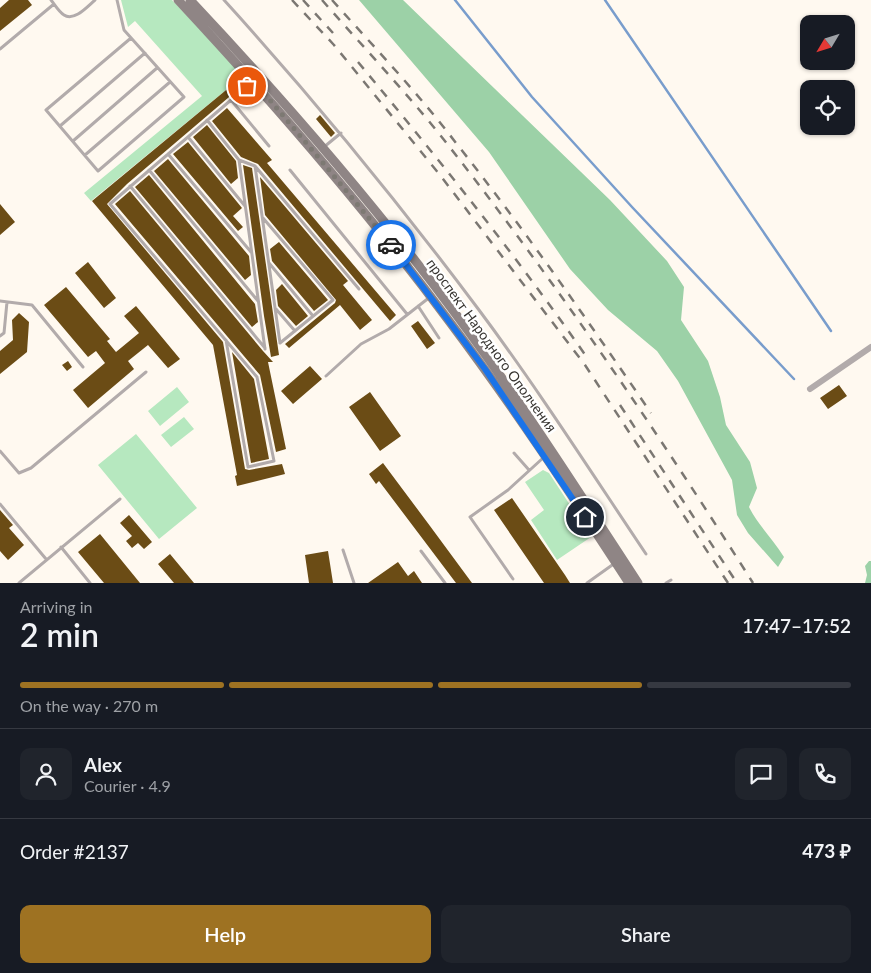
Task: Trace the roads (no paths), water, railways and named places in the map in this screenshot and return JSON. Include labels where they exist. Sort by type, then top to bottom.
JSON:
[{"type":"main road","name":"проспект Народного Ополчения","points":[[178,0],[253,80],[342,185],[431,296],[549,454],[629,583]]},
{"type":"main road","name":"проспект Народного Ополчения","points":[[190,0],[260,75],[323,148],[458,316],[549,454],[638,583]]},
{"type":"street","points":[[810,389],[871,347]]},
{"type":"lane","points":[[51,0],[64,16],[70,17],[76,15],[95,0]]},
{"type":"lane","points":[[117,0],[123,29],[145,53],[184,98],[98,171],[46,110],[131,38]]},
{"type":"lane","points":[[224,0],[341,133],[479,309],[532,383],[646,554]]},
{"type":"lane","points":[[0,49],[54,4]]},
{"type":"lane","points":[[60,126],[145,53]]},
{"type":"lane","points":[[73,141],[157,68]]},
{"type":"lane","points":[[226,340],[248,467],[274,461],[257,377],[226,340],[110,204],[253,80]]},
{"type":"lane","points":[[85,155],[170,82]]},
{"type":"lane","points":[[231,100],[269,146]]},
{"type":"lane","points":[[130,186],[266,349],[239,160],[208,120]]},
{"type":"lane","points":[[323,148],[341,133]]},
{"type":"lane","points":[[188,137],[245,206]]},
{"type":"lane","points":[[168,154],[252,252]]},
{"type":"lane","points":[[239,160],[255,166],[359,290]]},
{"type":"lane","points":[[255,166],[262,217],[269,263],[280,343],[333,300],[262,217]]},
{"type":"lane","points":[[149,170],[259,302]]},
{"type":"lane","points":[[290,170],[407,314]]},
{"type":"lane","points":[[269,263],[313,316]]},
{"type":"lane","points":[[326,376],[361,344],[388,329],[431,296]]},
{"type":"lane","points":[[0,301],[32,305],[83,367]]},
{"type":"lane","points":[[0,336],[4,333],[7,302]]},
{"type":"lane","points":[[418,306],[439,338]]},
{"type":"lane","points":[[275,308],[295,331]]},
{"type":"lane","points":[[0,451],[19,473],[31,468],[146,372]]},
{"type":"lane","points":[[514,453],[529,470]]},
{"type":"lane","points":[[513,578],[470,517],[508,490],[549,454]]},
{"type":"lane","points":[[19,583],[120,499]]},
{"type":"lane","points":[[0,504],[46,559]]},
{"type":"lane","points":[[61,547],[90,583]]},
{"type":"lane","points":[[342,550],[354,583]]},
{"type":"lane","points":[[421,551],[445,583]]},
{"type":"lane","points":[[587,583],[616,563]]},
{"type":"lane","points":[[666,583],[671,580]]},
{"type":"waterway","points":[[455,0],[532,97],[632,207],[794,379]]},
{"type":"waterway","points":[[605,0],[831,331]]},
{"type":"railway","points":[[292,0],[334,45],[440,175],[585,365],[728,583]]},
{"type":"railway","points":[[303,0],[333,33]]},
{"type":"railway","points":[[322,0],[433,126],[529,251],[644,415],[753,583]]},
{"type":"railway","points":[[332,0],[396,70],[482,176],[556,276],[651,413]]},
{"type":"railway","points":[[358,62],[475,206],[532,280],[586,356]]},
{"type":"railway","points":[[620,405],[737,583]]}]
